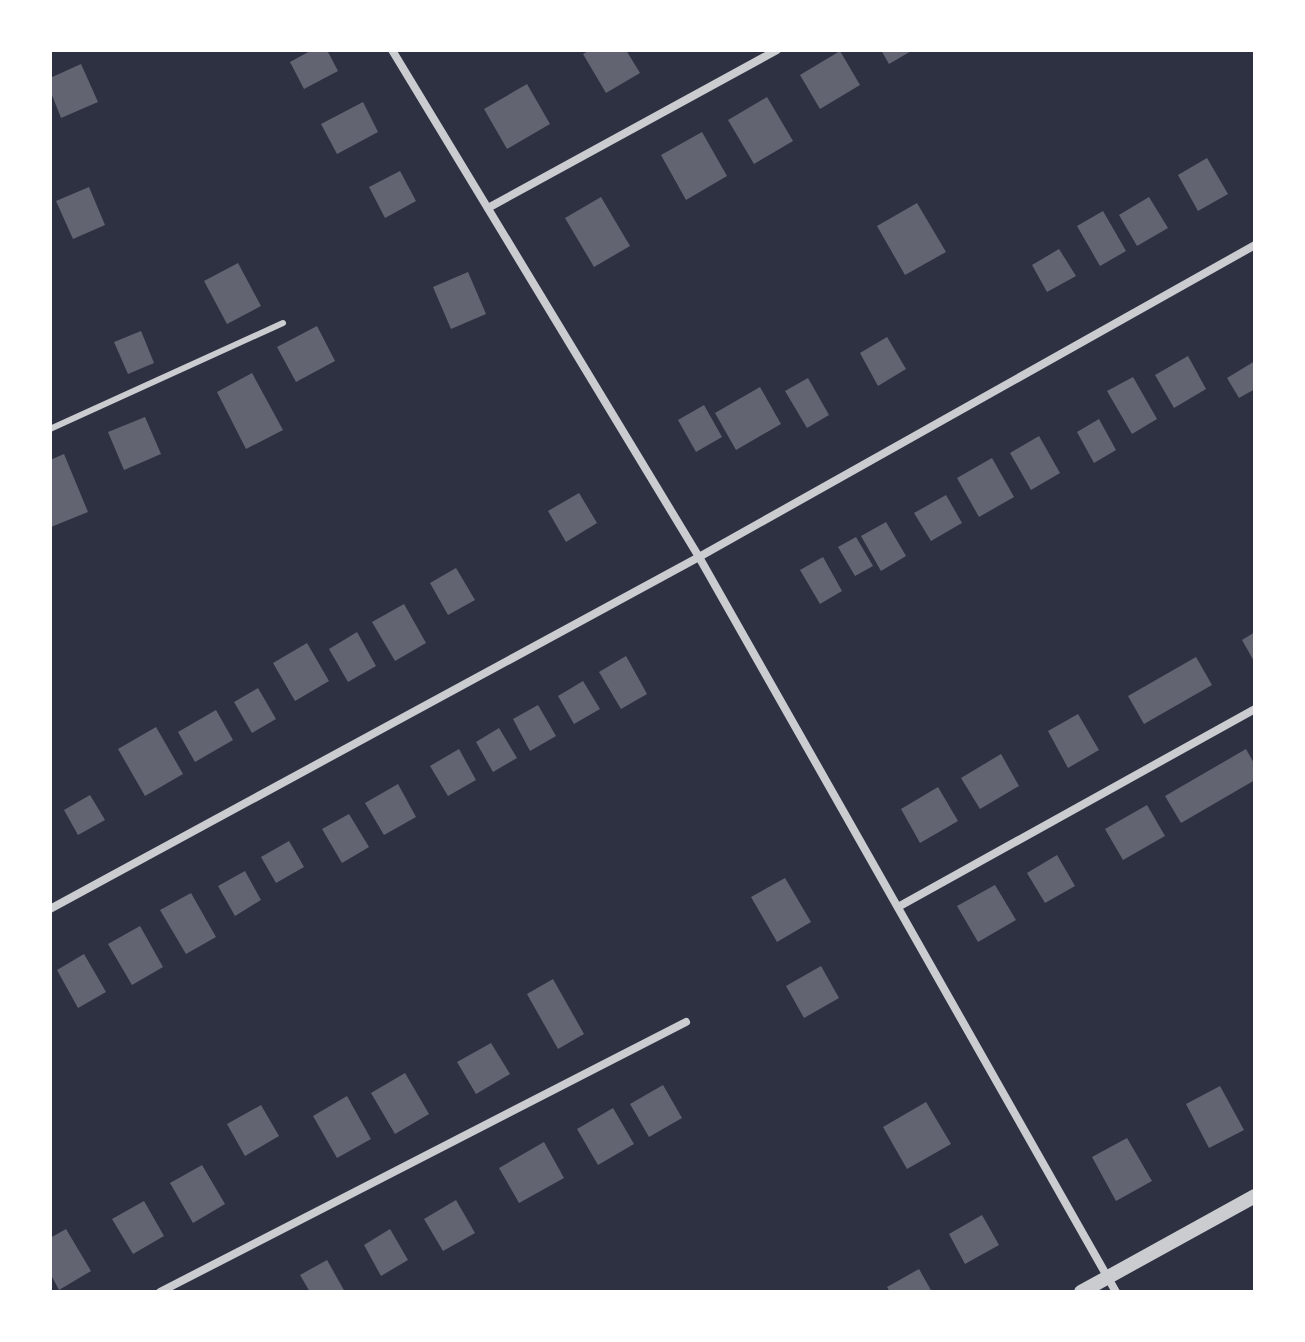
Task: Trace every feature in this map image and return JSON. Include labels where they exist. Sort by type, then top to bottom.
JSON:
[{"type":"street","points":[[392,50],[699,557],[1116,1292]]},
{"type":"street","points":[[488,208],[777,50]]},
{"type":"street","points":[[50,909],[699,557],[1255,245]]},
{"type":"street","points":[[898,907],[1255,709]]},
{"type":"street","points":[[160,1292],[686,1022]]},
{"type":"street","points":[[1081,1292],[1255,1196]]},
{"type":"lane","points":[[50,429],[283,323]]},
{"type":"building","points":[[312,50],[327,50],[338,71],[304,89],[290,62]]},
{"type":"building","points":[[590,50],[626,50],[640,73],[606,93],[583,54]]},
{"type":"building","points":[[881,50],[913,50],[889,64]]},
{"type":"building","points":[[840,51],[860,85],[820,109],[800,75]]},
{"type":"building","points":[[81,64],[98,102],[61,118],[50,90],[50,78]]},
{"type":"building","points":[[527,84],[550,124],[507,149],[484,109]]},
{"type":"building","points":[[767,97],[793,141],[754,164],[728,120]]},
{"type":"building","points":[[363,102],[378,132],[337,154],[321,124]]},
{"type":"building","points":[[702,132],[727,176],[686,200],[661,155]]},
{"type":"building","points":[[1207,158],[1228,194],[1198,211],[1178,175]]},
{"type":"building","points":[[400,171],[416,201],[385,218],[369,187]]},
{"type":"building","points":[[89,187],[105,225],[73,239],[56,201]]},
{"type":"building","points":[[601,197],[630,246],[594,267],[565,218]]},
{"type":"building","points":[[1149,197],[1168,228],[1137,246],[1119,215]]},
{"type":"building","points":[[917,203],[946,252],[905,275],[877,226]]},
{"type":"building","points":[[1103,211],[1126,251],[1100,266],[1077,226]]},
{"type":"building","points":[[1059,249],[1076,276],[1047,292],[1032,265]]},
{"type":"building","points":[[238,263],[261,306],[227,324],[204,281]]},
{"type":"building","points":[[468,272],[486,314],[451,329],[433,287]]},
{"type":"building","points":[[317,326],[335,361],[296,382],[277,347]]},
{"type":"building","points":[[141,331],[154,363],[128,374],[114,342]]},
{"type":"building","points":[[887,337],[906,369],[878,386],[860,353]]},
{"type":"building","points":[[1188,356],[1206,389],[1174,408],[1155,375]]},
{"type":"building","points":[[1255,361],[1255,389],[1239,398],[1227,378]]},
{"type":"building","points":[[252,373],[283,430],[246,449],[217,392]]},
{"type":"building","points":[[1133,377],[1157,419],[1132,434],[1107,391]]},
{"type":"building","points":[[808,378],[829,415],[807,428],[785,391]]},
{"type":"building","points":[[760,387],[781,424],[736,450],[715,413]]},
{"type":"building","points":[[704,405],[722,437],[696,452],[678,420]]},
{"type":"building","points":[[145,417],[161,454],[124,470],[108,432]]},
{"type":"building","points":[[1099,419],[1116,450],[1094,463],[1077,432]]},
{"type":"building","points":[[1039,436],[1060,473],[1031,490],[1010,453]]},
{"type":"building","points":[[64,454],[88,512],[51,527],[50,460]]},
{"type":"building","points":[[992,458],[1014,497],[979,517],[957,478]]},
{"type":"building","points":[[579,493],[597,523],[566,542],[548,511]]},
{"type":"building","points":[[946,495],[962,523],[931,541],[914,513]]},
{"type":"building","points":[[886,522],[906,556],[881,571],[861,536]]},
{"type":"building","points":[[856,537],[873,566],[855,576],[838,547]]},
{"type":"building","points":[[823,557],[842,591],[820,604],[800,570]]},
{"type":"building","points":[[456,568],[475,600],[448,615],[430,583]]},
{"type":"building","points":[[404,604],[426,643],[395,661],[372,622]]},
{"type":"building","points":[[357,632],[376,666],[348,682],[329,649]]},
{"type":"building","points":[[1255,632],[1255,663],[1242,640]]},
{"type":"building","points":[[307,643],[329,681],[295,701],[273,663]]},
{"type":"building","points":[[626,656],[647,694],[621,709],[599,672]]},
{"type":"building","points":[[1196,657],[1212,685],[1144,724],[1128,696]]},
{"type":"building","points":[[583,681],[600,709],[574,724],[558,696]]},
{"type":"building","points":[[258,688],[276,719],[252,733],[234,702]]},
{"type":"building","points":[[538,705],[556,736],[530,751],[513,719]]},
{"type":"building","points":[[216,710],[233,740],[195,762],[178,732]]},
{"type":"building","points":[[1078,714],[1099,750],[1068,768],[1048,731]]},
{"type":"building","points":[[156,727],[183,774],[145,796],[118,749]]},
{"type":"building","points":[[499,728],[517,758],[493,772],[476,742]]},
{"type":"building","points":[[459,749],[476,780],[448,796],[430,766]]},
{"type":"building","points":[[1246,749],[1255,765],[1255,780],[1181,823],[1165,796]]},
{"type":"building","points":[[1001,754],[1019,786],[980,809],[961,778]]},
{"type":"building","points":[[398,784],[416,817],[384,835],[365,803]]},
{"type":"building","points":[[938,787],[958,821],[920,843],[901,809]]},
{"type":"building","points":[[90,795],[105,820],[78,835],[64,810]]},
{"type":"building","points":[[1147,805],[1165,836],[1123,860],[1105,829]]},
{"type":"building","points":[[349,814],[369,847],[342,863],[322,829]]},
{"type":"building","points":[[289,841],[304,867],[276,883],[261,857]]},
{"type":"building","points":[[1057,855],[1075,886],[1045,903],[1027,873]]},
{"type":"building","points":[[245,871],[261,900],[235,916],[218,886]]},
{"type":"building","points":[[785,878],[811,922],[777,942],[751,897]]},
{"type":"building","points":[[995,885],[1016,920],[978,942],[957,906]]},
{"type":"building","points":[[191,893],[216,937],[186,954],[160,910]]},
{"type":"building","points":[[140,926],[163,967],[132,985],[108,944]]},
{"type":"building","points":[[84,954],[106,992],[78,1008],[57,970]]},
{"type":"building","points":[[821,966],[839,998],[804,1018],[786,986]]},
{"type":"building","points":[[553,979],[584,1034],[558,1049],[527,994]]},
{"type":"building","points":[[491,1043],[510,1074],[476,1094],[457,1062]]},
{"type":"building","points":[[405,1073],[429,1114],[395,1134],[371,1093]]},
{"type":"building","points":[[663,1085],[682,1118],[649,1137],[630,1104]]},
{"type":"building","points":[[1220,1086],[1244,1130],[1209,1148],[1186,1104]]},
{"type":"building","points":[[347,1096],[371,1139],[337,1158],[313,1116]]},
{"type":"building","points":[[926,1102],[951,1144],[907,1169],[883,1127]]},
{"type":"building","points":[[261,1105],[279,1136],[245,1156],[227,1124]]},
{"type":"building","points":[[613,1108],[634,1144],[598,1165],[577,1129]]},
{"type":"building","points":[[1127,1138],[1152,1181],[1116,1201],[1092,1157]]},
{"type":"building","points":[[544,1142],[564,1178],[519,1203],[499,1168]]},
{"type":"building","points":[[202,1165],[225,1204],[193,1223],[170,1183]]},
{"type":"building","points":[[456,1200],[475,1233],[443,1251],[424,1219]]},
{"type":"building","points":[[144,1201],[164,1236],[133,1254],[112,1219]]},
{"type":"building","points":[[982,1215],[999,1245],[965,1264],[949,1234]]},
{"type":"building","points":[[66,1229],[91,1271],[59,1290],[50,1273],[50,1238]]},
{"type":"building","points":[[390,1229],[408,1260],[381,1276],[364,1245]]},
{"type":"building","points":[[327,1260],[345,1292],[310,1292],[300,1275]]},
{"type":"building","points":[[919,1269],[932,1292],[890,1292],[887,1287]]}]
